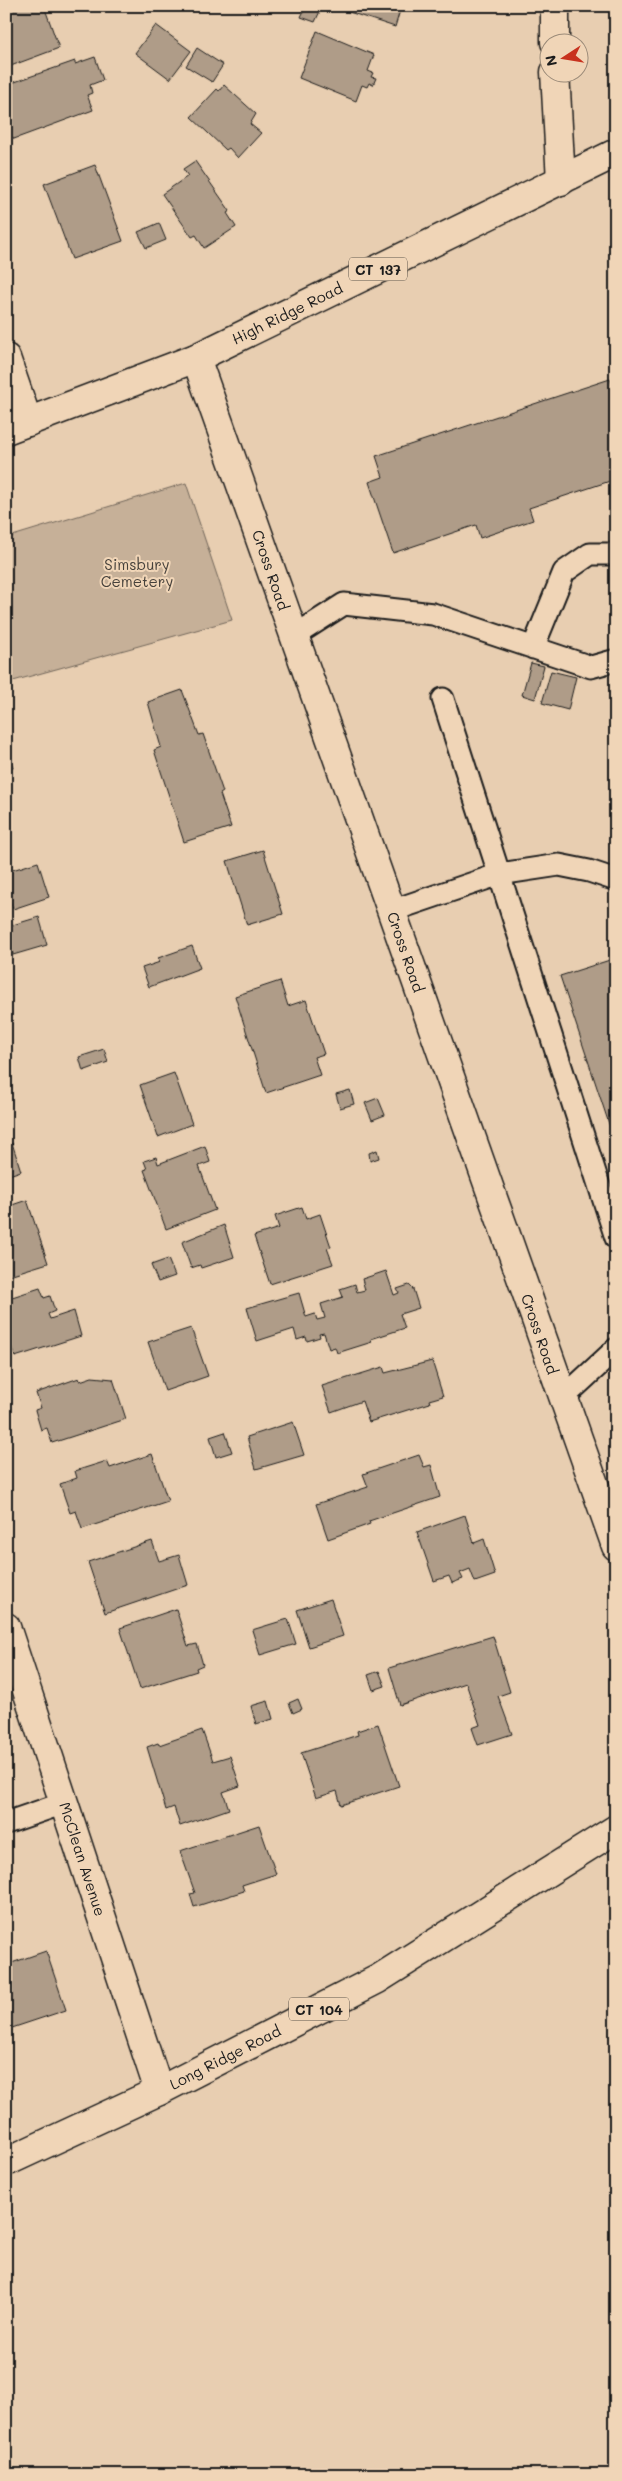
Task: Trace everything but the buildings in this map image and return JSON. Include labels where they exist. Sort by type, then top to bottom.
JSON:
[{"type":"street","points":[[555,6],[555,32]]},
{"type":"street","points":[[556,82],[561,181]]},
{"type":"street","name":"High Ridge Road","points":[[17,426],[196,358],[616,153]]},
{"type":"street","points":[[6,358],[17,426]]},
{"type":"street","name":"Cross Road","points":[[196,358],[616,1546]]},
{"type":"street","name":"McClean Avenue","points":[[6,1627],[160,2091]]},
{"type":"street","name":"Long Ridge Road","points":[[6,2162],[160,2091],[378,1979],[616,1829]]},
{"type":"lane","points":[[533,648],[564,572],[590,554],[616,554]]},
{"type":"lane","points":[[294,636],[344,604],[433,614],[591,667],[616,660]]},
{"type":"lane","points":[[443,699],[616,1238]]},
{"type":"lane","points":[[391,911],[500,874],[559,865],[590,871],[616,880]]},
{"type":"lane","points":[[563,1398],[616,1349]]},
{"type":"lane","points":[[6,1823],[64,1802]]},
{"type":"green space","name":"Simsbury Cemetery","points":[[186,483],[232,620],[6,683],[6,538]]}]
